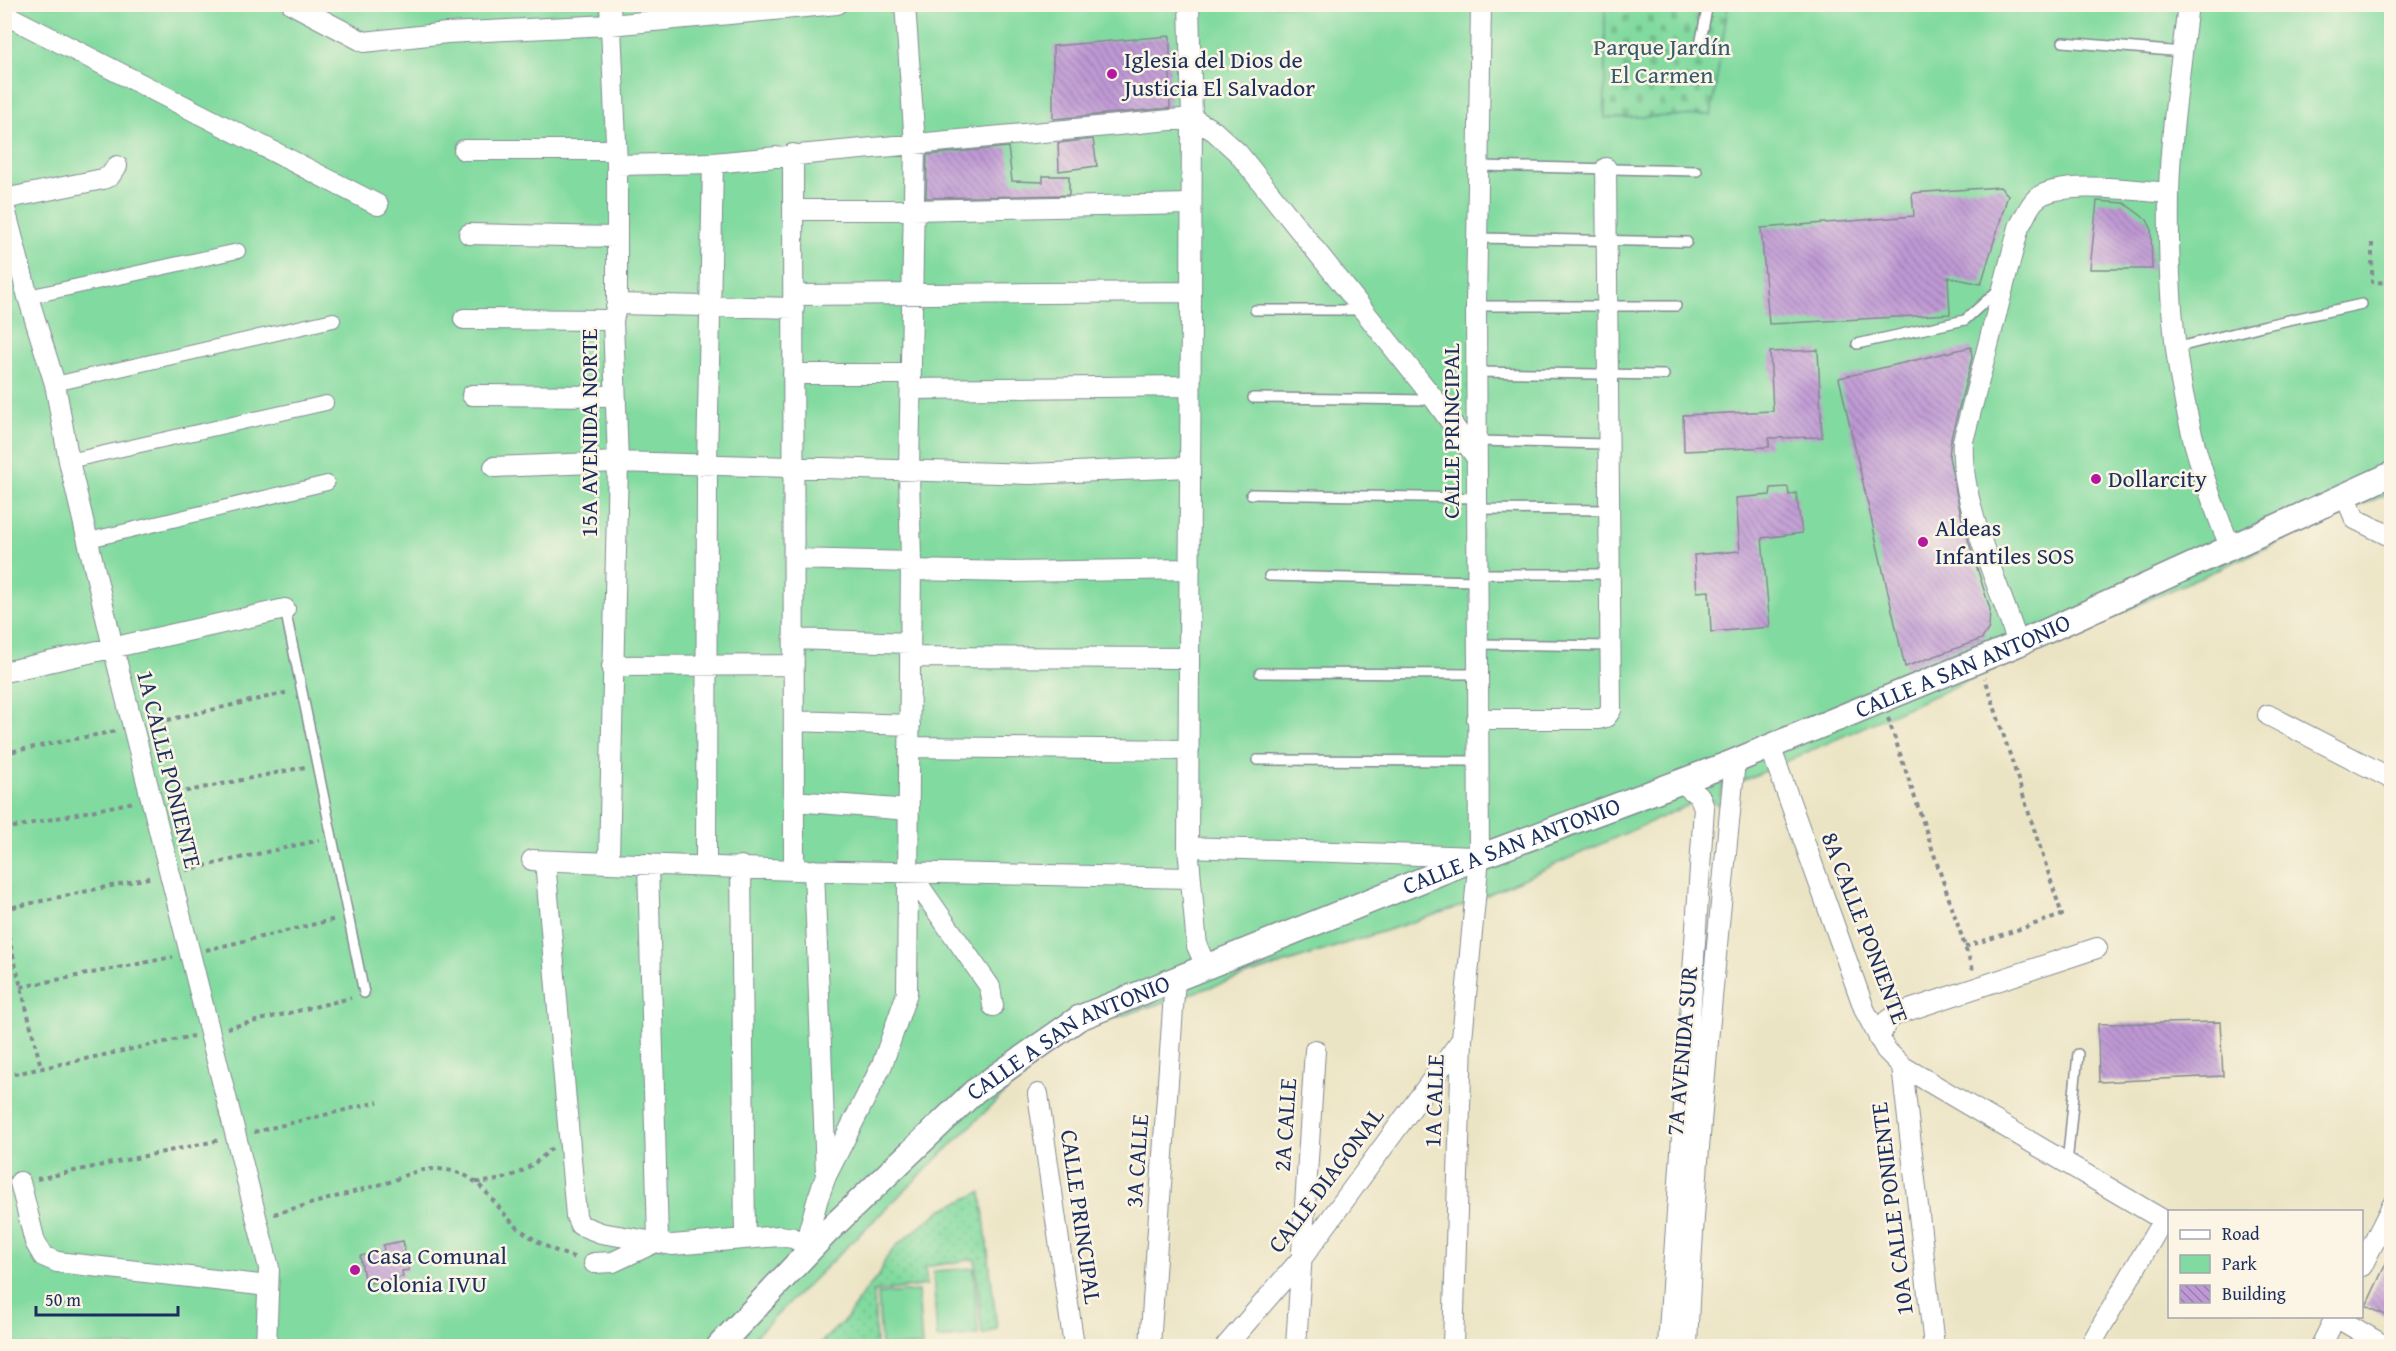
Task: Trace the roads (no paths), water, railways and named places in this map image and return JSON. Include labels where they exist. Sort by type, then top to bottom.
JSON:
[{"type":"street","points":[[292,4],[364,42],[447,33],[610,25],[837,4]]},
{"type":"street","name":"15A AVENIDA NORTE","points":[[609,861],[618,462],[614,396],[616,158],[610,4]]},
{"type":"street","points":[[812,1248],[809,1230],[826,1176],[882,1065],[907,993],[911,566],[909,471],[915,144],[905,4]]},
{"type":"street","points":[[1189,4],[1192,118],[1188,847],[1197,946],[1206,966]]},
{"type":"street","name":"CALLE PRINCIPAL","points":[[1479,857],[1476,238],[1481,4]]},
{"type":"street","points":[[2188,4],[2169,193],[2175,348],[2182,399],[2197,462],[2230,546]]},
{"type":"street","points":[[4,14],[378,205]]},
{"type":"street","points":[[465,150],[713,163],[1192,118],[1214,131],[1238,153],[1476,449]]},
{"type":"street","points":[[793,154],[794,870]]},
{"type":"street","points":[[706,865],[705,665],[713,163]]},
{"type":"street","points":[[5,208],[102,179],[110,176],[117,166]]},
{"type":"street","points":[[1477,720],[1599,719],[1606,717],[1611,710],[1606,168]]},
{"type":"street","points":[[2018,644],[1968,495],[1962,465],[1963,441],[2019,227],[2036,198],[2062,188],[2103,188],[2169,193]]},
{"type":"street","points":[[793,210],[1190,204]]},
{"type":"street","name":"1A CALLE PONIENTE","points":[[5,208],[28,297],[55,384],[69,461],[113,647],[269,1268],[266,1347]]},
{"type":"street","points":[[469,234],[616,237]]},
{"type":"street","points":[[28,297],[238,251]]},
{"type":"street","points":[[464,319],[913,294],[1190,292]]},
{"type":"street","points":[[55,384],[333,320]]},
{"type":"street","points":[[793,374],[911,382],[1190,386]]},
{"type":"street","points":[[472,395],[614,396]]},
{"type":"street","points":[[69,461],[326,403]]},
{"type":"street","points":[[494,466],[618,462],[1030,474],[1189,467]]},
{"type":"street","name":"CALLE A SAN ANTONIO","points":[[719,1347],[812,1248],[984,1084],[1079,1018],[1479,857],[1735,761],[2018,644],[2391,474]]},
{"type":"street","points":[[89,540],[327,483]]},
{"type":"street","points":[[2345,495],[2355,519],[2391,537]]},
{"type":"street","points":[[794,559],[1014,572],[1190,569]]},
{"type":"street","points":[[4,672],[285,609]]},
{"type":"street","points":[[794,639],[910,650],[1190,658]]},
{"type":"street","points":[[612,666],[794,665]]},
{"type":"street","points":[[2268,715],[2391,779]]},
{"type":"street","points":[[794,721],[910,724]]},
{"type":"street","name":"8A CALLE PONIENTE","points":[[1770,746],[1865,1011],[1879,1039],[1902,1066],[2166,1222]]},
{"type":"street","points":[[909,747],[1190,750]]},
{"type":"street","name":"7A AVENIDA SUR","points":[[1687,1347],[1691,1247],[1707,1048],[1735,761]]},
{"type":"street","name":"7A AVENIDA SUR","points":[[1668,1347],[1704,808],[1700,797],[1680,782]]},
{"type":"street","points":[[794,801],[909,810]]},
{"type":"street","points":[[1188,847],[1479,857]]},
{"type":"street","name":"1A CALLE","points":[[1453,1347],[1462,1039],[1479,857]]},
{"type":"street","points":[[812,1248],[794,1238],[745,1237],[692,1245],[672,1245],[601,1233],[580,1225],[576,1216],[539,860],[741,866],[794,870],[908,870],[1191,878]]},
{"type":"street","points":[[648,864],[658,1241]]},
{"type":"street","points":[[741,866],[745,1237]]},
{"type":"street","points":[[814,870],[826,1176]]},
{"type":"street","points":[[908,870],[990,987],[993,1005]]},
{"type":"street","points":[[1879,1039],[1887,1021],[1897,1014],[2097,948]]},
{"type":"street","name":"3A CALLE","points":[[1150,1347],[1175,979]]},
{"type":"street","name":"CALLE DIAGONAL","points":[[1226,1347],[1302,1258],[1462,1039]]},
{"type":"street","name":"2A CALLE","points":[[1296,1347],[1316,1050]]},
{"type":"street","name":"10A CALLE PONIENTE","points":[[1902,1066],[1934,1347]]},
{"type":"street","name":"CALLE PRINCIPAL","points":[[1038,1094],[1074,1347]]},
{"type":"street","points":[[20,1182],[35,1242],[42,1256],[57,1262],[268,1286]]},
{"type":"street","points":[[2363,1262],[2391,1206]]},
{"type":"street","points":[[2090,1347],[2166,1222]]},
{"type":"street","points":[[594,1263],[613,1262],[658,1241]]},
{"type":"street","points":[[2321,1347],[2335,1318]]},
{"type":"street","points":[[2337,1318],[2385,1347]]},
{"type":"lane","points":[[1700,45],[1708,4]]},
{"type":"lane","points":[[2063,42],[2183,52]]},
{"type":"lane","points":[[1479,166],[1697,171]]},
{"type":"lane","points":[[1476,238],[1688,242]]},
{"type":"lane","points":[[1857,344],[1965,320],[2003,286]]},
{"type":"lane","points":[[2175,348],[2362,304]]},
{"type":"lane","points":[[1476,306],[1676,306]]},
{"type":"lane","points":[[1255,310],[1364,310]]},
{"type":"lane","points":[[1476,372],[1664,375]]},
{"type":"lane","points":[[1253,398],[1435,400]]},
{"type":"lane","points":[[1476,449],[1608,444]]},
{"type":"lane","points":[[1251,494],[1609,510]]},
{"type":"lane","points":[[1269,576],[1477,578],[1610,574]]},
{"type":"lane","points":[[285,609],[364,993]]},
{"type":"lane","points":[[1477,644],[1610,646]]},
{"type":"lane","points":[[1260,673],[1477,674]]},
{"type":"lane","points":[[1257,760],[1477,761]]},
{"type":"lane","points":[[2067,1164],[2078,1054]]},
{"type":"place","name":"Iglesia del Dios de Justicia El Salvador","points":[[1112,74]]},
{"type":"place","name":"Dollarcity","points":[[2096,479]]},
{"type":"place","name":"Aldeas Infantiles SOS","points":[[1923,542]]},
{"type":"place","name":"Casa Comunal Colonia IVU","points":[[355,1270]]},
{"type":"park label","name":"Parque Jardín El Carmen","points":[[1662,61]]}]
